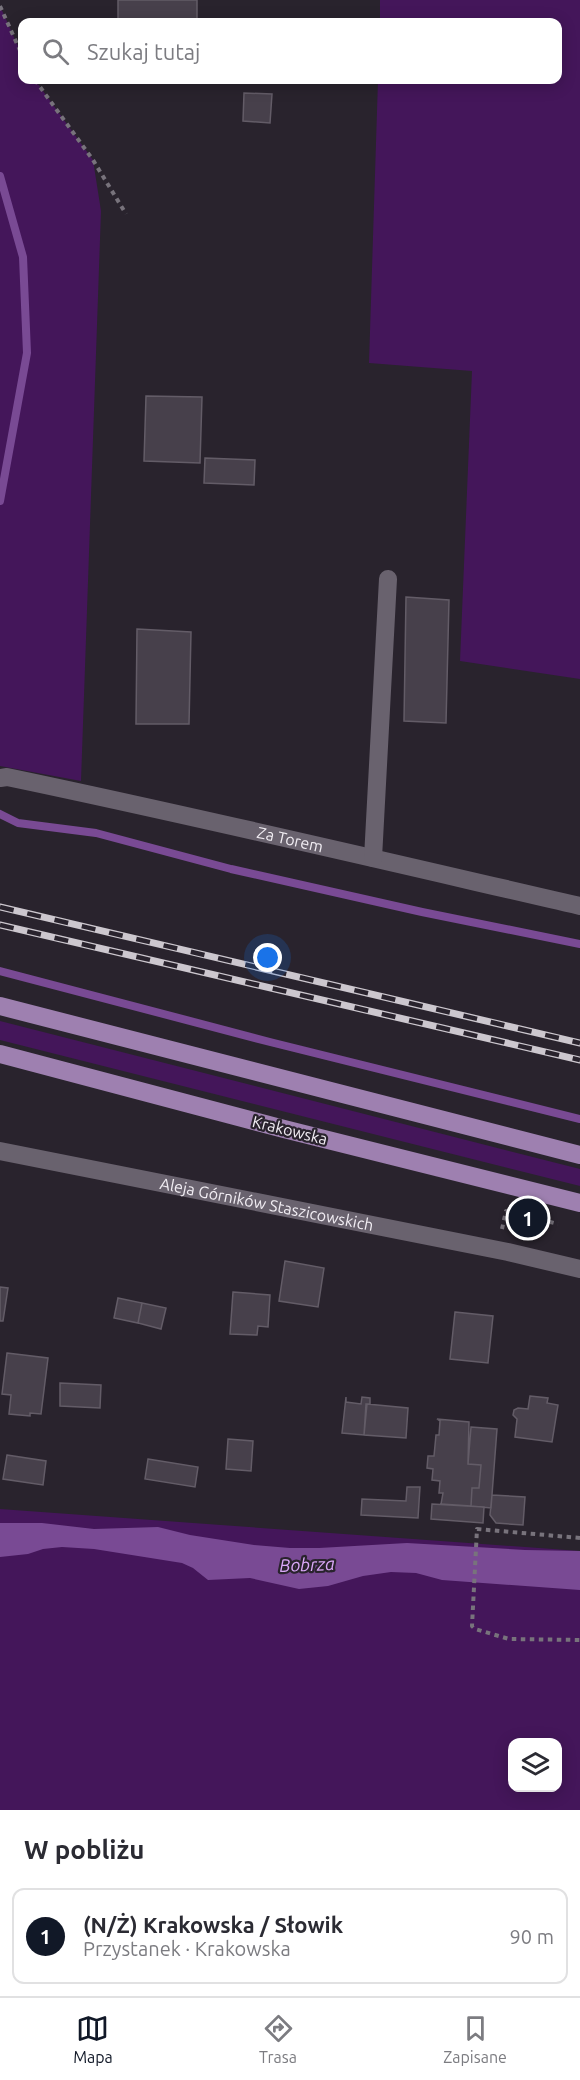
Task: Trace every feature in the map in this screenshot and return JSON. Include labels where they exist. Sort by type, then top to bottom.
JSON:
[{"type":"main road","points":[[0,1006],[580,1155]]},
{"type":"main road","name":"Krakowska","points":[[0,1054],[284,1129],[580,1203]]},
{"type":"street","points":[[373,858],[388,579]]},
{"type":"street","name":"Za Torem","points":[[0,778],[7,777],[60,788],[580,906]]},
{"type":"street","name":"Aleja Górników Staszicowskich","points":[[0,1151],[497,1250],[580,1269]]},
{"type":"path","points":[[0,6],[18,46]]},
{"type":"path","points":[[38,84],[93,160],[126,214]]},
{"type":"path","points":[[497,1250],[506,1211],[558,1224]]},
{"type":"path","points":[[580,1538],[477,1529],[472,1626],[475,1629],[509,1639],[580,1640]]},
{"type":"shaded area","points":[[380,0],[580,0],[580,679],[460,661],[472,371],[369,363],[378,84],[562,84],[562,18],[380,18]]},
{"type":"shaded area","points":[[0,6],[18,46],[18,84],[38,84],[93,160],[101,211],[81,781],[0,766]]},
{"type":"shaded area","points":[[0,1021],[580,1169],[580,1186],[0,1040]]},
{"type":"shaded area","points":[[0,1509],[580,1551],[580,1810],[0,1810]]},
{"type":"water","name":"Bobrza","points":[[0,1523],[42,1523],[94,1529],[158,1527],[190,1535],[290,1548],[407,1543],[580,1551],[580,1590],[442,1580],[416,1573],[391,1572],[363,1576],[328,1586],[299,1589],[250,1578],[208,1580],[193,1568],[182,1563],[94,1549],[62,1547],[0,1557]]},
{"type":"building","points":[[118,0],[197,0],[197,18],[118,18]]},
{"type":"building","points":[[244,93],[272,94],[270,123],[243,121]]},
{"type":"building","points":[[146,396],[202,397],[200,463],[144,461]]},
{"type":"building","points":[[205,458],[255,460],[254,485],[204,483]]},
{"type":"building","points":[[406,597],[449,600],[446,723],[404,721]]},
{"type":"building","points":[[137,629],[191,632],[189,724],[136,724]]},
{"type":"building","points":[[285,1261],[324,1268],[318,1307],[279,1301]]},
{"type":"building","points":[[0,1287],[8,1288],[3,1321],[0,1321]]},
{"type":"building","points":[[233,1292],[270,1295],[268,1327],[258,1326],[257,1335],[230,1334]]},
{"type":"building","points":[[118,1298],[142,1303],[138,1323],[114,1318]]},
{"type":"building","points":[[142,1303],[166,1308],[161,1329],[138,1323]]},
{"type":"building","points":[[455,1312],[493,1316],[488,1363],[450,1359]]},
{"type":"building","points":[[7,1353],[48,1358],[41,1414],[30,1413],[30,1416],[9,1414],[11,1395],[2,1394]]},
{"type":"building","points":[[60,1383],[101,1385],[100,1408],[60,1406]]},
{"type":"building","points":[[530,1396],[548,1398],[547,1403],[558,1405],[552,1442],[515,1437],[517,1419],[513,1415],[514,1410],[528,1409]]},
{"type":"building","points":[[346,1397],[346,1402],[361,1404],[362,1397],[370,1398],[370,1404],[366,1404],[364,1435],[342,1433]]},
{"type":"building","points":[[367,1404],[408,1408],[406,1438],[364,1435]]},
{"type":"building","points":[[437,1419],[469,1422],[468,1464],[481,1465],[479,1488],[472,1488],[471,1506],[441,1504],[443,1493],[439,1493],[440,1481],[432,1480],[433,1469],[427,1468],[428,1456],[434,1456],[436,1435],[439,1435],[440,1421]]},
{"type":"building","points":[[471,1427],[497,1429],[491,1508],[471,1506],[472,1488],[479,1488],[481,1465],[468,1464]]},
{"type":"building","points":[[228,1439],[253,1441],[251,1471],[226,1469]]},
{"type":"building","points":[[7,1455],[46,1461],[43,1485],[3,1479]]},
{"type":"building","points":[[148,1459],[198,1467],[195,1487],[145,1479]]},
{"type":"building","points":[[407,1487],[420,1487],[418,1518],[361,1515],[362,1499],[406,1501]]},
{"type":"building","points":[[492,1495],[525,1497],[523,1525],[496,1523],[490,1515]]},
{"type":"building","points":[[432,1504],[484,1507],[483,1523],[431,1519]]},
{"type":"waterway","points":[[0,176],[23,257],[27,353],[0,501]]},
{"type":"waterway","points":[[0,814],[18,823],[96,833],[231,869],[422,912],[580,944]]},
{"type":"waterway","points":[[0,971],[270,1042],[580,1119]]},
{"type":"railway","points":[[0,907],[580,1043]]},
{"type":"railway","points":[[0,925],[580,1060]]},
{"type":"place","name":"(N/Ż) Krakowska / Słowik","points":[[528,1218]]}]
